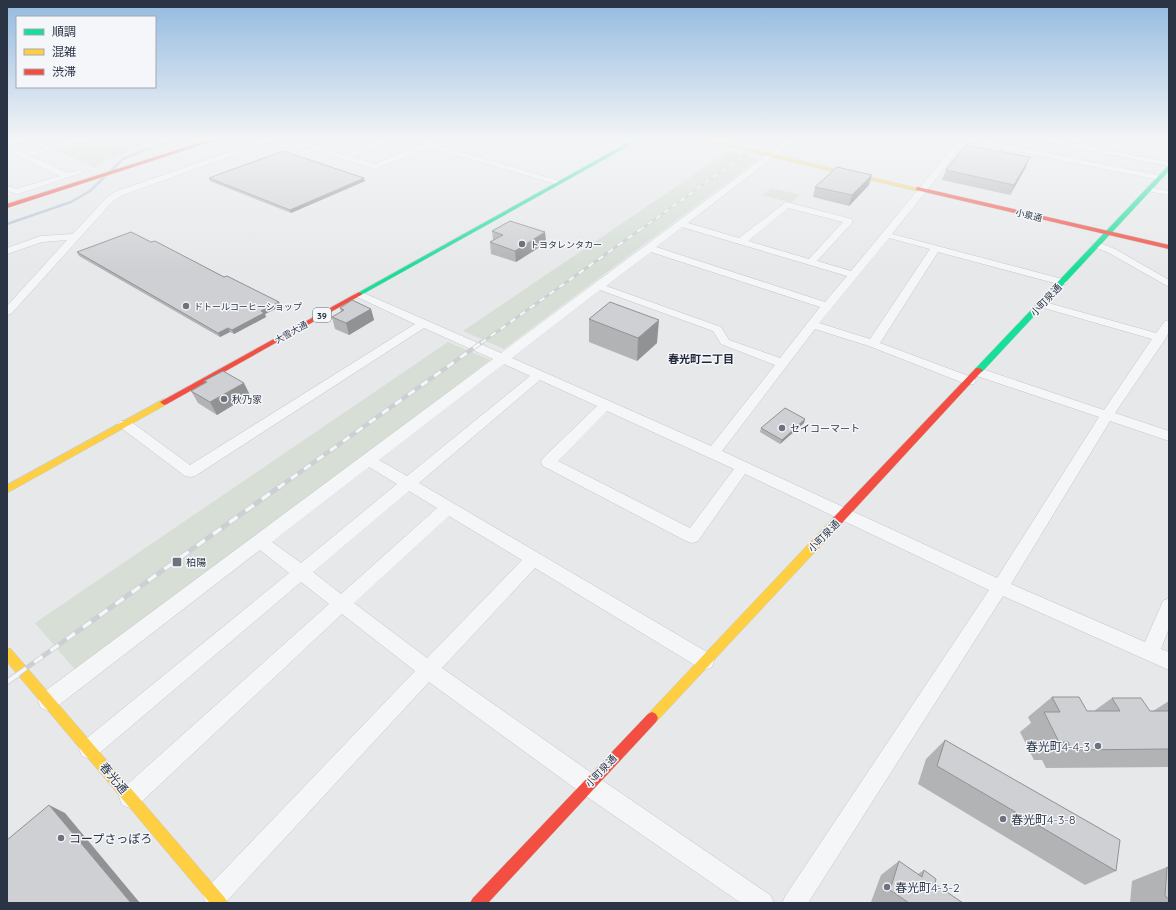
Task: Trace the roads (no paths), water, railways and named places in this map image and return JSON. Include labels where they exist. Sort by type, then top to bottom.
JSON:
[{"type":"main road","points":[[7,206],[83,182]]},
{"type":"main road","name":"大雪大通","points":[[7,489],[558,182]]},
{"type":"main road","name":"小泉通","points":[[890,182],[1169,247]]},
{"type":"main road","name":"小町泉通","points":[[478,903],[588,784],[845,514],[1156,182]]},
{"type":"main road","name":"春光通","points":[[7,653],[218,899]]},
{"type":"street","points":[[10,192],[44,182]]},
{"type":"street","points":[[7,312],[110,199],[120,193],[150,182]]},
{"type":"street","points":[[48,701],[737,182]]},
{"type":"street","points":[[713,453],[827,306],[930,182]]},
{"type":"street","points":[[1150,189],[1169,193]]},
{"type":"street","points":[[742,241],[786,205],[849,221],[811,262]]},
{"type":"street","points":[[682,224],[853,275]]},
{"type":"street","points":[[887,235],[1062,282]]},
{"type":"street","points":[[7,251],[41,239],[76,237]]},
{"type":"street","points":[[1097,245],[1112,251],[1169,284]]},
{"type":"street","points":[[649,248],[827,306]]},
{"type":"street","points":[[872,344],[935,249]]},
{"type":"street","points":[[598,286],[717,329],[725,342],[782,363]]},
{"type":"street","points":[[359,294],[502,358],[604,406],[713,453],[1000,587],[1169,662]]},
{"type":"street","points":[[1041,304],[1160,338]]},
{"type":"street","points":[[125,424],[190,472],[424,323]]},
{"type":"street","points":[[794,903],[1000,587],[1107,415],[1169,323]]},
{"type":"street","points":[[813,325],[974,376],[1107,415],[1169,436]]},
{"type":"street","points":[[89,749],[539,375]]},
{"type":"street","points":[[604,406],[548,462],[692,537],[743,467]]},
{"type":"street","points":[[368,460],[446,508],[705,661]]},
{"type":"street","points":[[130,798],[446,508]]},
{"type":"street","points":[[261,542],[427,669],[588,784],[762,903]]},
{"type":"street","points":[[218,899],[427,669],[533,559]]},
{"type":"street","points":[[1150,653],[1169,606]]},
{"type":"waterway","points":[[7,224],[71,202],[90,191],[99,182]]},
{"type":"railway","points":[[640,230],[706,182]]},
{"type":"railway","points":[[481,343],[641,229]]},
{"type":"railway","points":[[278,488],[482,342]]},
{"type":"railway","points":[[18,674],[279,487]]},
{"type":"railway","points":[[7,682],[20,673]]},
{"type":"place","name":"トヨタレンタカー","points":[[522,244]]},
{"type":"place","name":"ドトールコーヒーショップ","points":[[186,306]]},
{"type":"place","name":"秋乃家","points":[[224,399]]},
{"type":"place","name":"セイコーマート","points":[[782,428]]},
{"type":"place","name":"柏陽","points":[[177,562]]},
{"type":"place","name":"春光町4-4-3","points":[[1098,746]]},
{"type":"place","name":"春光町4-3-8","points":[[1003,819]]},
{"type":"place","name":"コープさっぽろ","points":[[61,838]]},
{"type":"place","name":"春光町4-3-2","points":[[887,887]]},
{"type":"district","name":"春光町二丁目","points":[[701,359]]}]
